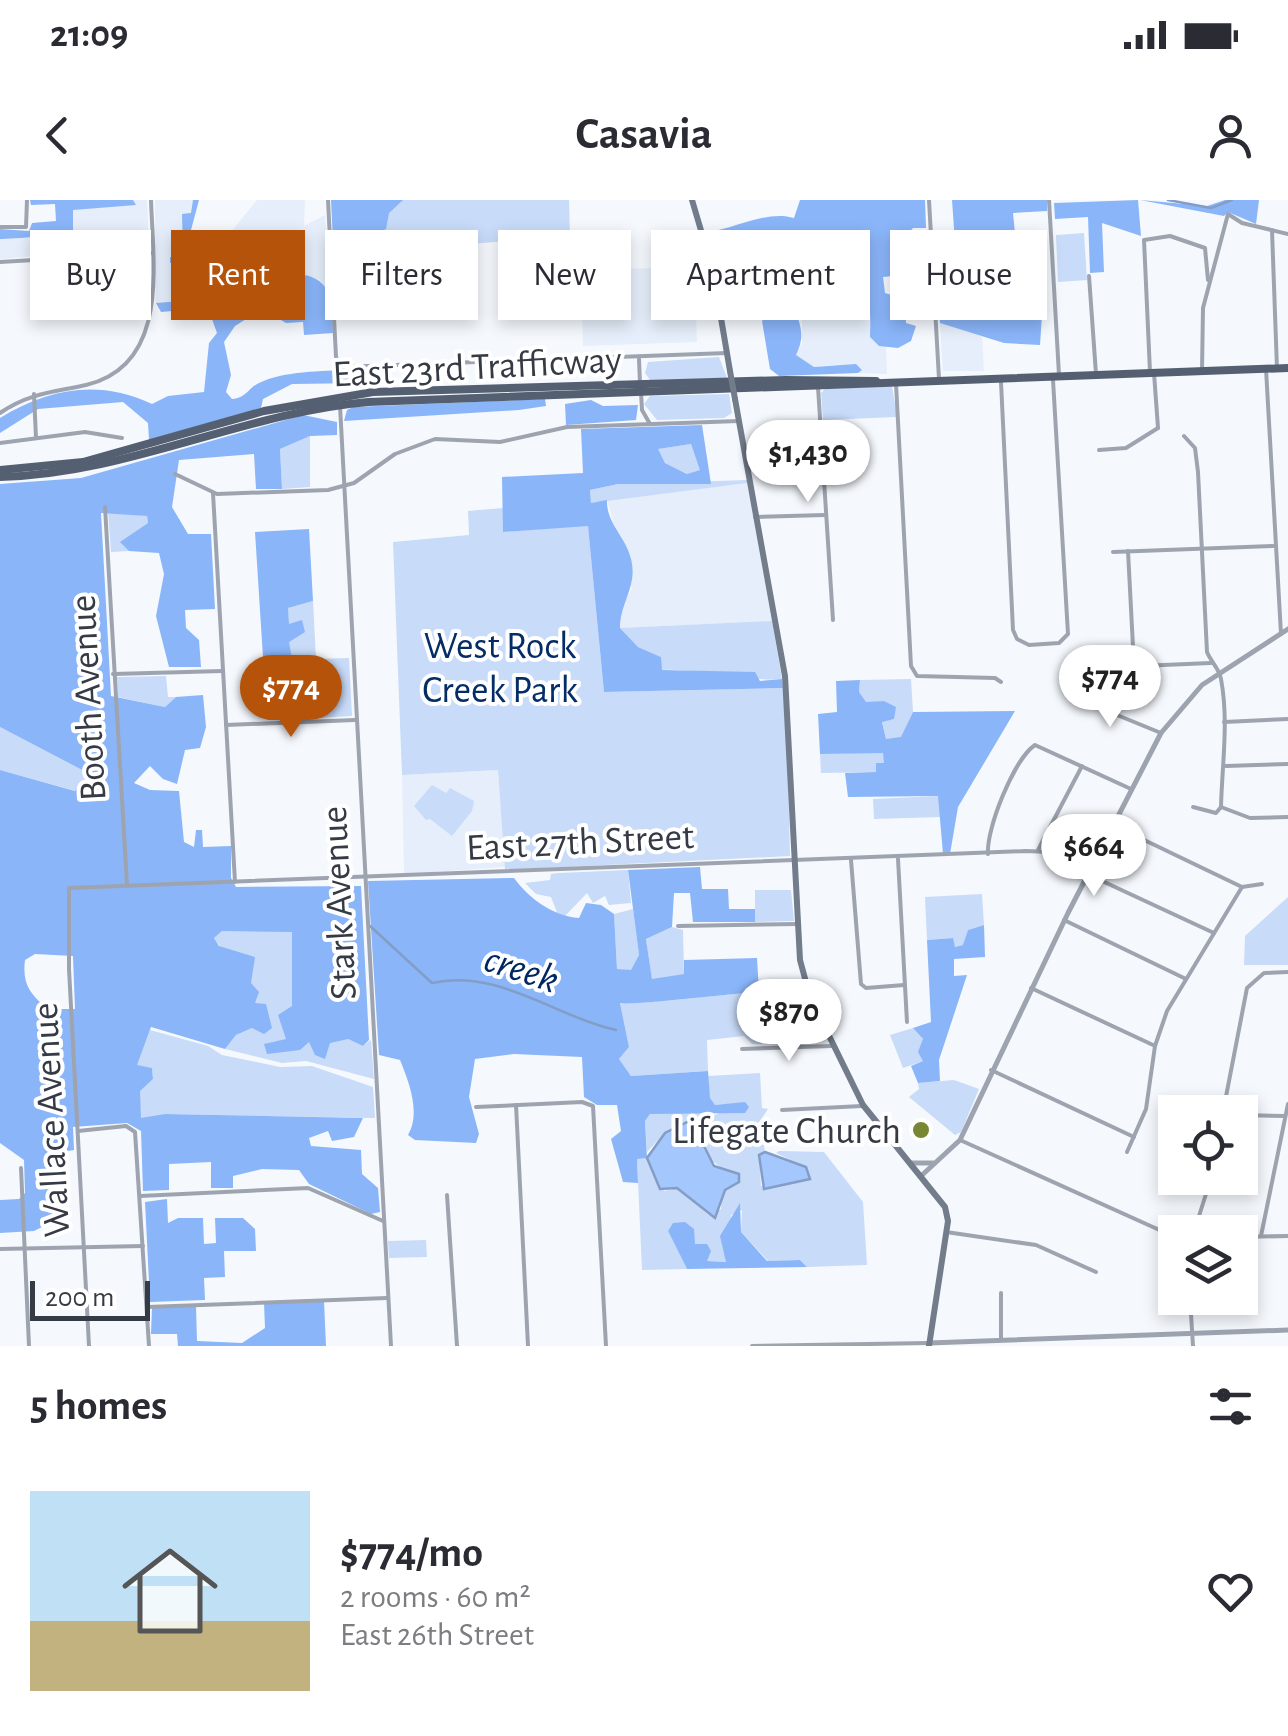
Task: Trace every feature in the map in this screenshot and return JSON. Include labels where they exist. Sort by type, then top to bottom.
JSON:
[{"type":"main road","points":[[692,200],[713,272],[785,676],[798,924],[805,982],[863,1106],[945,1207],[946,1232],[929,1344]]},
{"type":"main road","points":[[785,384],[1288,368]]},
{"type":"main road","points":[[785,384],[818,387],[876,381]]},
{"type":"main road","name":"East 23rd Trafficway","points":[[0,474],[109,465],[339,400],[785,384]]},
{"type":"street","points":[[0,227],[22,228],[28,224],[27,200]]},
{"type":"street","points":[[0,413],[34,394],[97,381],[132,355],[152,313],[151,200]]},
{"type":"street","points":[[328,200],[336,356],[344,368],[726,353]]},
{"type":"street","points":[[928,200],[939,379]]},
{"type":"street","points":[[1001,377],[1013,630],[1017,639],[1029,645],[1064,640],[1066,568],[1049,200]]},
{"type":"street","points":[[1202,371],[1200,325],[1208,280],[1228,214],[1288,234]]},
{"type":"street","points":[[1272,230],[1277,369]]},
{"type":"street","points":[[1158,428],[1144,242],[1170,236],[1205,248],[1208,280]]},
{"type":"street","points":[[0,262],[153,253]]},
{"type":"street","points":[[1089,276],[1096,374]]},
{"type":"street","points":[[638,359],[642,410],[638,424]]},
{"type":"street","points":[[1266,369],[1281,634]]},
{"type":"street","points":[[896,380],[914,672],[1001,682]]},
{"type":"street","points":[[818,387],[833,620]]},
{"type":"street","points":[[34,394],[36,438]]},
{"type":"street","name":"Stark Avenue","points":[[339,400],[391,1346]]},
{"type":"street","points":[[642,410],[650,424]]},
{"type":"street","points":[[175,474],[213,493],[344,487],[420,442],[448,438],[511,441],[568,428],[739,421]]},
{"type":"street","points":[[1158,428],[1167,431]]},
{"type":"street","points":[[1098,450],[1126,448],[1158,428]]},
{"type":"street","points":[[0,443],[85,432],[122,438]]},
{"type":"street","points":[[1184,436],[1195,448],[1211,663],[1220,673],[1226,766],[1222,807],[1216,813],[1193,807]]},
{"type":"street","points":[[213,493],[235,882]]},
{"type":"street","name":"Booth Avenue","points":[[106,507],[127,885]]},
{"type":"street","points":[[755,516],[825,515]]},
{"type":"street","points":[[1113,552],[1275,546]]},
{"type":"street","points":[[1128,551],[1134,667]]},
{"type":"street","points":[[921,1176],[960,1140],[1030,988],[1161,732],[1186,700],[1288,629]]},
{"type":"street","points":[[1092,668],[1211,663]]},
{"type":"street","points":[[113,674],[222,672]]},
{"type":"street","points":[[1073,696],[1161,732]]},
{"type":"street","points":[[1224,722],[1288,719]]},
{"type":"street","points":[[226,725],[355,720]]},
{"type":"street","points":[[988,854],[989,833],[1016,770],[1036,745],[1132,789]]},
{"type":"street","points":[[1226,766],[1288,764]]},
{"type":"street","points":[[1038,852],[1082,766]]},
{"type":"street","points":[[1222,807],[1250,818],[1288,817]]},
{"type":"street","points":[[1113,825],[1242,887],[1262,884]]},
{"type":"street","name":"East 27th Street","points":[[67,891],[72,887],[795,860],[1038,852],[1098,854]]},
{"type":"street","points":[[898,859],[907,1022]]},
{"type":"street","points":[[851,860],[864,987],[904,985]]},
{"type":"street","points":[[1087,874],[1214,933]]},
{"type":"street","points":[[1127,1152],[1146,1110],[1155,1046],[1167,1011],[1242,887]]},
{"type":"street","name":"Wallace Avenue","points":[[67,891],[90,1346]]},
{"type":"street","points":[[1064,920],[1186,979]]},
{"type":"street","points":[[678,926],[798,924]]},
{"type":"street","points":[[1227,1095],[1239,1013],[1251,982],[1264,974],[1288,972]]},
{"type":"street","points":[[1030,988],[1155,1046]]},
{"type":"street","points":[[742,1048],[834,1046]]},
{"type":"street","points":[[991,1070],[1134,1137]]},
{"type":"street","points":[[476,1107],[582,1102],[592,1106],[606,1346]]},
{"type":"street","points":[[1261,1236],[1288,1104]]},
{"type":"street","points":[[516,1105],[528,1346]]},
{"type":"street","points":[[782,1110],[863,1106]]},
{"type":"street","points":[[1258,1116],[1286,1116]]},
{"type":"street","points":[[78,1130],[134,1130],[149,1346]]},
{"type":"street","points":[[960,1140],[1158,1229]]},
{"type":"street","points":[[910,1163],[936,1163]]},
{"type":"street","points":[[21,1168],[29,1346]]},
{"type":"street","points":[[140,1196],[308,1188],[384,1221]]},
{"type":"street","points":[[447,1195],[457,1346]]},
{"type":"street","points":[[946,1232],[1036,1245],[1096,1272]]},
{"type":"street","points":[[1258,1236],[1288,1236]]},
{"type":"street","points":[[0,1249],[143,1246]]},
{"type":"street","points":[[1001,1292],[1001,1339]]},
{"type":"street","points":[[147,1307],[388,1298]]},
{"type":"street","points":[[1191,1315],[1194,1346]]},
{"type":"street","points":[[752,1346],[1001,1339],[1024,1342],[1288,1330]]},
{"type":"shaded area","points":[[30,200],[133,200],[136,205],[73,210],[73,230],[30,230],[30,237],[0,239],[0,229],[29,231],[32,223],[56,221],[55,204],[31,205]]},
{"type":"shaded area","points":[[65,200],[147,200],[148,230],[56,230],[72,210],[135,204]]},
{"type":"shaded area","points":[[155,200],[193,200],[192,214],[182,215],[182,230],[171,230],[171,302],[156,303]]},
{"type":"shaded area","points":[[193,200],[199,200],[191,230],[182,230],[182,214],[191,213]]},
{"type":"shaded area","points":[[257,200],[305,200],[304,226],[325,215],[325,286],[319,279],[305,286],[305,230],[232,230]]},
{"type":"shaded area","points":[[331,200],[403,200],[389,213],[386,229],[332,230]]},
{"type":"shaded area","points":[[800,200],[925,200],[926,228],[890,230],[890,276],[883,277],[885,293],[890,294],[890,320],[906,320],[916,326],[911,341],[898,348],[879,346],[870,337],[870,230],[718,230],[764,218],[794,218]]},
{"type":"shaded area","points":[[952,200],[1047,200],[1047,211],[1013,213],[1015,230],[954,230]]},
{"type":"shaded area","points":[[1138,200],[1141,236],[1102,223],[1104,272],[1090,273],[1088,217],[1055,219],[1054,203]]},
{"type":"shaded area","points":[[1140,200],[1207,206],[1225,200],[1259,200],[1256,224],[1228,212],[1224,216]]},
{"type":"shaded area","points":[[30,235],[30,256],[0,259],[0,239]]},
{"type":"shaded area","points":[[651,268],[651,320],[696,320],[697,342],[583,346],[582,320],[631,320],[631,269]]},
{"type":"shaded area","points":[[306,275],[322,284],[325,320],[333,320],[333,333],[304,335],[303,322],[281,320],[305,320]]},
{"type":"shaded area","points":[[870,298],[871,300],[870,337],[886,347],[887,374],[858,373],[862,369],[831,365],[814,367],[795,355],[802,343],[802,320],[870,320]]},
{"type":"shaded area","points":[[171,302],[171,311],[161,312],[156,303]]},
{"type":"shaded area","points":[[212,320],[245,320],[224,342],[231,375],[226,392],[232,399],[269,379],[303,372],[349,370],[351,376],[365,375],[365,383],[292,384],[263,399],[261,408],[149,440],[148,423],[123,402],[38,409],[0,433],[0,418],[37,400],[75,390],[113,391],[152,404],[168,396],[204,392],[209,343],[217,333]]},
{"type":"shaded area","points":[[798,320],[801,333],[796,355],[814,367],[856,364],[862,370],[779,376],[770,369],[762,321]]},
{"type":"shaded area","points":[[940,320],[1042,320],[1040,345],[1004,343]]},
{"type":"shaded area","points":[[940,323],[957,325],[982,337],[984,371],[943,371]]},
{"type":"shaded area","points":[[545,399],[546,406],[519,410],[344,421],[347,410],[353,407]]},
{"type":"shaded area","points":[[591,400],[603,406],[638,405],[636,420],[566,425],[565,404]]},
{"type":"shaded area","points":[[303,415],[337,422],[337,435],[310,436],[280,449],[282,489],[256,489],[254,454],[179,460],[172,507],[188,534],[211,534],[215,609],[185,610],[186,628],[199,640],[201,667],[169,667],[156,616],[164,574],[159,553],[129,551],[120,542],[148,523],[147,516],[101,513],[111,696],[165,707],[176,697],[203,695],[206,727],[200,748],[185,750],[177,784],[163,779],[150,766],[134,783],[150,790],[179,791],[184,842],[194,847],[196,830],[202,830],[203,847],[231,846],[231,878],[236,887],[361,886],[369,1040],[363,1046],[348,1039],[330,1043],[325,1059],[315,1055],[309,1042],[300,1050],[267,1054],[264,1044],[286,1039],[278,1015],[292,1006],[292,932],[222,931],[214,938],[219,946],[255,957],[251,983],[259,992],[255,1003],[266,1004],[272,1028],[264,1034],[252,1028],[236,1035],[225,1049],[151,1027],[137,1065],[152,1068],[153,1079],[140,1091],[141,1118],[165,1114],[363,1118],[354,1137],[332,1141],[328,1131],[309,1138],[311,1146],[361,1150],[362,1174],[378,1188],[380,1212],[371,1214],[309,1184],[299,1170],[262,1169],[233,1176],[233,1188],[211,1188],[211,1162],[169,1164],[169,1190],[143,1191],[141,1131],[127,1123],[73,1127],[74,1150],[55,1153],[54,1221],[34,1231],[0,1233],[0,1200],[19,1199],[25,1193],[24,1160],[0,1143],[0,770],[75,791],[92,775],[0,727],[0,484],[81,478]],"holes":[[[35,954],[73,956],[75,1009],[48,1009],[29,988],[25,960]]]},
{"type":"shaded area","points":[[702,425],[711,484],[618,484],[590,490],[591,503],[607,500],[610,516],[631,559],[631,586],[620,628],[638,647],[661,657],[662,670],[755,672],[760,681],[782,679],[783,688],[604,692],[588,526],[503,532],[502,477],[583,473],[581,429]],"holes":[[[691,444],[700,470],[687,474],[665,463],[658,449]]]},
{"type":"shaded area","points":[[747,483],[772,621],[620,628],[620,608],[632,589],[607,500]]},
{"type":"shaded area","points":[[309,529],[313,601],[288,608],[289,624],[302,620],[305,632],[289,642],[294,671],[278,676],[275,688],[292,693],[301,719],[267,720],[255,532]]},
{"type":"shaded area","points":[[860,680],[859,692],[866,702],[884,701],[896,707],[894,719],[882,722],[886,739],[901,737],[913,712],[1015,711],[958,807],[950,854],[943,854],[938,796],[848,797],[845,773],[876,772],[876,763],[884,763],[883,753],[820,754],[818,714],[837,712],[836,681]]},
{"type":"shaded area","points":[[498,770],[505,867],[404,874],[402,775]]},
{"type":"shaded area","points":[[700,867],[702,889],[728,889],[729,909],[755,909],[755,922],[693,922],[690,893],[674,893],[672,927],[646,939],[652,979],[684,974],[684,960],[757,958],[759,992],[620,1003],[629,1047],[619,1059],[631,1076],[708,1071],[710,1098],[715,1105],[745,1102],[749,1107],[745,1113],[650,1114],[645,1121],[647,1158],[637,1159],[638,1183],[623,1182],[611,1139],[621,1131],[617,1105],[597,1105],[584,1097],[582,1057],[514,1054],[475,1059],[469,1097],[479,1134],[476,1143],[415,1140],[408,1135],[414,1107],[407,1078],[400,1060],[379,1055],[368,881],[514,878],[534,899],[560,914],[579,918],[586,903],[601,905],[614,914],[617,969],[631,970],[639,955],[628,870]]},
{"type":"shaded area","points":[[984,925],[985,957],[954,959],[954,976],[967,975],[939,1060],[940,1081],[918,1083],[911,1066],[923,1061],[918,1052],[923,1039],[913,1028],[931,1022],[927,940],[953,938],[955,947],[963,945],[968,930]]},
{"type":"shaded area","points":[[687,1122],[693,1124],[714,1166],[739,1174],[739,1182],[725,1190],[715,1218],[677,1188],[660,1189],[647,1158],[665,1133]]},
{"type":"shaded area","points":[[765,1152],[806,1167],[810,1179],[764,1189],[759,1155]]},
{"type":"shaded area","points":[[167,1199],[168,1223],[178,1218],[203,1218],[204,1244],[216,1243],[215,1218],[243,1218],[255,1229],[256,1251],[224,1251],[225,1277],[204,1278],[205,1300],[150,1302],[145,1202]]},
{"type":"shaded area","points":[[740,1203],[741,1232],[767,1261],[800,1260],[807,1267],[687,1269],[668,1231],[673,1223],[685,1222],[694,1229],[695,1244],[707,1244],[711,1251],[707,1261],[726,1262],[720,1236]]},
{"type":"shaded area","points":[[324,1301],[326,1346],[178,1346],[177,1334],[151,1334],[152,1308],[196,1306],[197,1341],[242,1343],[265,1328],[264,1303]]},
{"type":"green space","points":[[333,200],[569,200],[570,230],[498,230],[498,242],[478,243],[478,230],[335,230]]},
{"type":"green space","points":[[1084,233],[1087,280],[1058,282],[1056,235]]},
{"type":"green space","points":[[719,357],[727,378],[650,380],[645,373],[648,362]]},
{"type":"green space","points":[[892,386],[897,417],[823,420],[821,393],[825,389]]},
{"type":"green space","points":[[729,394],[732,413],[724,418],[657,420],[644,404],[650,396]]},
{"type":"green space","points":[[310,436],[310,487],[282,489],[280,449]]},
{"type":"green space","points":[[691,444],[701,470],[687,474],[665,463],[657,449]]},
{"type":"green space","points":[[747,480],[591,503],[590,490],[618,484]]},
{"type":"green space","name":"West Rock Creek Park","points":[[503,508],[504,532],[588,525],[604,692],[786,688],[790,856],[505,870],[498,770],[402,775],[393,542],[469,535],[468,511]]},
{"type":"green space","points":[[108,511],[147,516],[148,523],[121,542],[129,551],[111,552]]},
{"type":"green space","points":[[313,601],[316,659],[349,658],[352,716],[301,719],[292,693],[275,689],[289,642],[288,608]]},
{"type":"green space","points":[[772,621],[782,679],[661,670],[661,657],[638,647],[620,628]]},
{"type":"green space","points":[[166,676],[168,697],[176,697],[165,707],[118,697],[117,677]]},
{"type":"green space","points":[[911,679],[913,712],[901,738],[886,739],[882,721],[894,719],[884,701],[866,703],[859,692],[860,680]]},
{"type":"green space","points":[[0,727],[93,775],[76,791],[0,770]]},
{"type":"green space","points":[[883,752],[885,763],[876,772],[821,773],[820,754]]},
{"type":"green space","points":[[432,785],[446,793],[450,788],[474,801],[472,811],[452,836],[426,820],[414,806]]},
{"type":"green space","points":[[939,796],[941,817],[874,819],[873,799]]},
{"type":"green space","points":[[628,870],[631,903],[609,905],[605,896],[593,903],[587,893],[565,916],[558,915],[551,897],[536,894],[525,883],[550,880],[551,874]]},
{"type":"green space","points":[[755,890],[791,890],[794,921],[755,922]]},
{"type":"green space","points":[[982,894],[984,925],[968,930],[964,945],[955,947],[952,938],[927,940],[925,897]]},
{"type":"green space","points":[[1288,897],[1288,965],[1244,965],[1245,936]]},
{"type":"green space","points":[[633,909],[639,955],[631,971],[617,969],[614,914]]},
{"type":"green space","points":[[672,927],[683,930],[684,974],[652,980],[646,939]]},
{"type":"green space","points":[[222,931],[292,931],[292,1006],[286,1040],[271,1042],[348,1039],[363,1046],[371,1040],[374,1079],[306,1061],[282,1063],[225,1049],[236,1035],[252,1028],[253,1012],[245,978],[214,938]]},
{"type":"green space","points":[[759,992],[762,1044],[752,1044],[744,1036],[707,1040],[708,1071],[631,1076],[619,1059],[629,1047],[620,1003]]},
{"type":"green space","points":[[913,1028],[923,1039],[923,1061],[903,1068],[890,1035]]},
{"type":"green space","points":[[150,1030],[208,1046],[222,1055],[280,1067],[312,1066],[373,1087],[375,1118],[166,1114],[141,1119],[139,1091],[153,1079],[152,1068],[136,1066]]},
{"type":"green space","points":[[760,1073],[762,1108],[768,1109],[760,1121],[765,1152],[759,1155],[761,1186],[801,1182],[806,1167],[776,1153],[779,1151],[824,1152],[863,1202],[867,1265],[807,1267],[800,1260],[768,1261],[741,1232],[742,1210],[731,1215],[727,1262],[707,1261],[674,1223],[668,1231],[687,1269],[642,1270],[637,1159],[647,1158],[664,1191],[677,1188],[709,1215],[721,1209],[723,1169],[707,1157],[693,1124],[665,1133],[647,1152],[645,1121],[650,1114],[687,1111],[712,1116],[745,1103],[715,1105],[709,1098],[708,1076]]},
{"type":"green space","points":[[954,1080],[979,1089],[961,1132],[955,1135],[909,1097],[919,1089],[918,1083]]},
{"type":"green space","points":[[426,1240],[427,1257],[389,1258],[388,1241]]},
{"type":"waterway","points":[[1168,200],[1211,208],[1232,200]]},
{"type":"waterway","name":"creek","points":[[370,926],[432,983],[480,982],[616,1030]]},
{"type":"place","name":"Lifegate Church","points":[[921,1130]]}]
